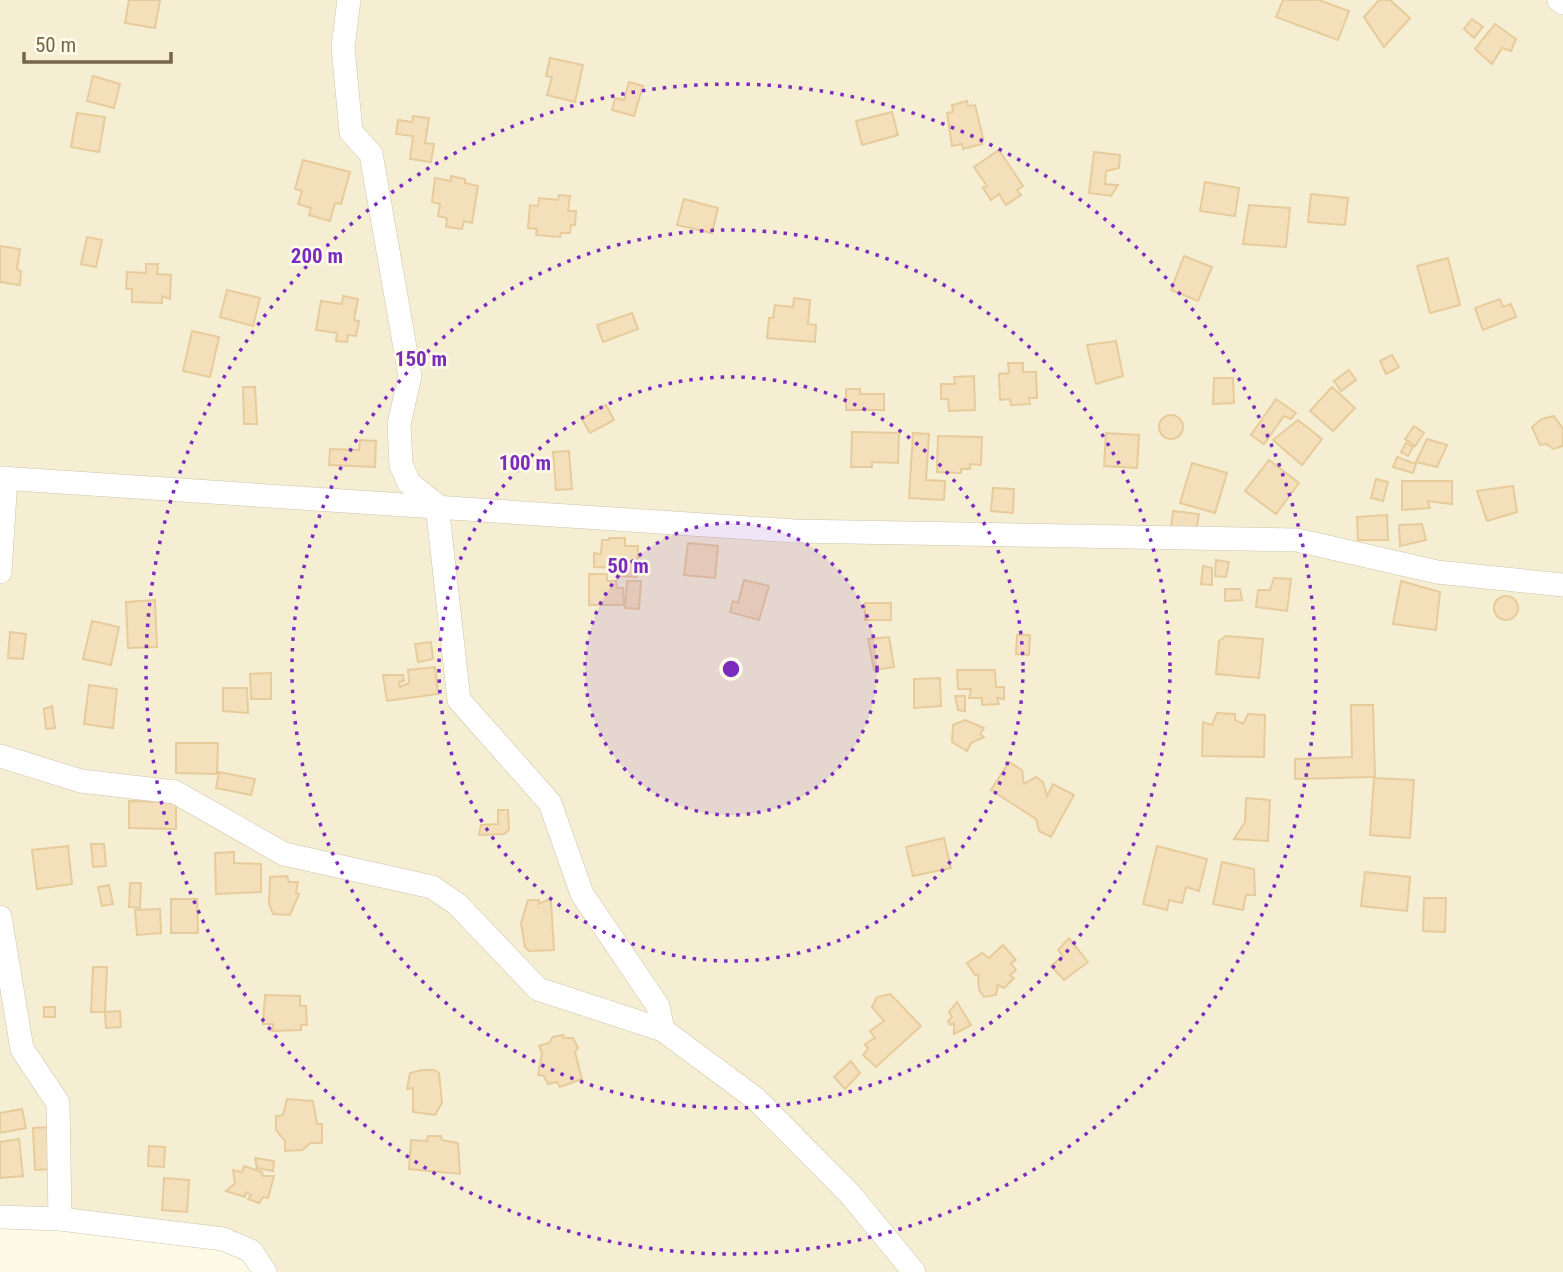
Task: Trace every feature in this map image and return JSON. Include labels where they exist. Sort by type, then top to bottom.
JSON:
[{"type":"street","points":[[349,0],[343,47],[351,132],[371,154],[410,376],[399,424],[401,465],[409,483],[438,505],[458,700],[550,803],[582,894],[658,1006],[663,1030]]},
{"type":"street","points":[[0,572],[3,478],[438,505],[794,531],[1297,540],[1437,572],[1563,585]]},
{"type":"street","points":[[0,756],[81,781],[175,792],[284,854],[432,887],[457,904],[538,989],[663,1030],[756,1099],[850,1194],[914,1272]]},
{"type":"street","points":[[0,918],[22,1049],[58,1102],[60,1219]]},
{"type":"street","points":[[0,1217],[60,1219],[223,1239],[251,1251],[265,1272]]},
{"type":"shaded area","points":[[0,0],[1563,0],[1563,1272],[278,1272],[258,1243],[0,1207]]},
{"type":"building","points":[[129,0],[160,0],[155,28],[125,23]]},
{"type":"building","points":[[1283,0],[1319,0],[1349,11],[1338,40],[1276,17]]},
{"type":"building","points":[[1379,0],[1390,0],[1410,18],[1384,47],[1364,17]]},
{"type":"building","points":[[1472,19],[1483,27],[1474,38],[1464,29]]},
{"type":"building","points":[[1495,24],[1516,39],[1511,51],[1502,48],[1492,64],[1475,49]]},
{"type":"building","points":[[550,58],[583,65],[575,102],[547,95],[552,77],[546,76]]},
{"type":"building","points":[[93,76],[120,84],[114,108],[87,101]]},
{"type":"building","points":[[629,82],[643,86],[634,116],[612,110],[615,98],[624,100]]},
{"type":"building","points":[[967,101],[968,106],[975,105],[983,138],[980,139],[982,144],[963,149],[962,144],[952,146],[947,113],[953,112],[952,105]]},
{"type":"building","points":[[892,112],[898,135],[862,145],[856,121]]},
{"type":"building","points":[[77,113],[105,117],[99,152],[71,147]]},
{"type":"building","points":[[413,116],[429,118],[425,143],[434,144],[431,162],[410,159],[413,136],[396,134],[398,120],[412,122]]},
{"type":"building","points":[[999,150],[1023,186],[1017,190],[1021,195],[1006,205],[999,194],[991,200],[983,188],[987,186],[974,167]]},
{"type":"building","points":[[1094,152],[1120,155],[1119,168],[1106,171],[1105,184],[1118,185],[1111,196],[1089,193]]},
{"type":"building","points":[[303,160],[350,172],[341,204],[335,203],[330,221],[309,215],[311,208],[298,204],[302,191],[295,189]]},
{"type":"building","points":[[451,176],[478,186],[472,223],[464,221],[462,229],[446,227],[447,218],[438,216],[440,204],[432,202],[435,178],[451,181]]},
{"type":"building","points":[[1205,182],[1239,188],[1235,216],[1200,211]]},
{"type":"building","points":[[1311,194],[1348,198],[1345,225],[1308,222]]},
{"type":"building","points":[[559,195],[570,196],[568,211],[576,211],[575,225],[571,225],[570,233],[561,233],[560,237],[536,235],[537,229],[528,228],[530,205],[538,206],[539,198],[558,200]]},
{"type":"building","points":[[684,199],[718,208],[712,233],[677,225]]},
{"type":"building","points":[[1249,205],[1290,208],[1286,247],[1243,244]]},
{"type":"building","points":[[87,237],[102,240],[96,267],[81,264]]},
{"type":"building","points":[[0,246],[20,249],[17,269],[21,271],[20,285],[0,282]]},
{"type":"building","points":[[1184,256],[1212,267],[1198,301],[1171,290]]},
{"type":"building","points":[[1448,258],[1460,305],[1430,313],[1417,266]]},
{"type":"building","points":[[146,264],[158,264],[157,274],[171,275],[170,299],[162,296],[162,303],[132,302],[132,289],[126,289],[127,272],[146,273]]},
{"type":"building","points":[[227,290],[260,298],[253,326],[220,317]]},
{"type":"building","points":[[343,296],[358,299],[354,320],[359,321],[356,336],[348,335],[347,342],[336,341],[337,333],[316,330],[321,301],[342,304]]},
{"type":"building","points":[[794,298],[810,300],[808,324],[816,325],[815,342],[767,338],[769,318],[773,318],[775,305],[793,307]]},
{"type":"building","points":[[1500,299],[1503,307],[1511,304],[1516,317],[1483,330],[1475,308]]},
{"type":"building","points":[[632,313],[638,329],[603,342],[597,325]]},
{"type":"building","points":[[192,331],[219,337],[210,377],[183,371]]},
{"type":"building","points":[[1116,341],[1123,376],[1096,384],[1087,345]]},
{"type":"building","points":[[1392,355],[1399,367],[1386,374],[1380,361]]},
{"type":"building","points":[[1008,363],[1023,363],[1023,372],[1036,372],[1037,398],[1029,398],[1030,404],[1011,405],[1010,399],[1000,400],[999,374],[1009,373]]},
{"type":"building","points":[[1349,370],[1356,380],[1341,391],[1334,381]]},
{"type":"building","points":[[974,376],[975,410],[949,411],[948,399],[941,399],[941,384],[955,384],[954,377]]},
{"type":"building","points":[[1214,378],[1233,378],[1234,403],[1213,404]]},
{"type":"building","points":[[243,387],[255,387],[257,424],[244,424]]},
{"type":"building","points":[[1332,387],[1355,408],[1333,431],[1310,411]]},
{"type":"building","points":[[846,389],[860,389],[860,394],[884,394],[884,410],[846,410]]},
{"type":"building","points":[[1276,399],[1296,413],[1291,419],[1284,416],[1264,444],[1251,435]]},
{"type":"building","points":[[606,405],[614,420],[590,433],[582,419]]},
{"type":"building","points":[[1171,415],[1180,418],[1183,427],[1180,436],[1171,439],[1162,436],[1159,427],[1162,418]]},
{"type":"building","points":[[1554,416],[1563,429],[1563,446],[1553,449],[1547,444],[1540,445],[1532,427],[1542,419]]},
{"type":"building","points":[[1298,420],[1322,439],[1302,465],[1273,440]]},
{"type":"building","points":[[1414,426],[1424,433],[1415,446],[1405,439]]},
{"type":"building","points":[[852,432],[899,433],[898,463],[872,462],[872,467],[851,467]]},
{"type":"building","points":[[913,433],[929,434],[926,480],[945,481],[944,500],[909,498]]},
{"type":"building","points":[[1106,433],[1139,435],[1137,468],[1104,466]]},
{"type":"building","points":[[938,436],[982,437],[981,465],[970,464],[970,469],[961,469],[961,473],[937,472]]},
{"type":"building","points":[[1427,439],[1447,445],[1437,467],[1416,462]]},
{"type":"building","points":[[360,440],[376,441],[375,467],[329,465],[330,449],[359,450]]},
{"type":"building","points":[[1406,443],[1413,447],[1408,456],[1401,452]]},
{"type":"building","points":[[569,451],[572,489],[556,490],[553,452]]},
{"type":"building","points":[[1397,457],[1416,464],[1413,473],[1393,467]]},
{"type":"building","points":[[1269,460],[1299,483],[1276,514],[1245,491]]},
{"type":"building","points":[[1192,463],[1227,473],[1215,513],[1180,503]]},
{"type":"building","points":[[1376,479],[1388,482],[1383,501],[1371,498]]},
{"type":"building","points":[[1402,481],[1452,481],[1452,504],[1428,501],[1430,508],[1402,510]]},
{"type":"building","points":[[1513,486],[1517,512],[1487,521],[1477,491]]},
{"type":"building","points":[[993,488],[1014,489],[1013,513],[991,511]]},
{"type":"building","points":[[1173,511],[1199,514],[1196,531],[1171,528]]},
{"type":"building","points":[[1387,515],[1388,540],[1358,540],[1357,517]]},
{"type":"building","points":[[1422,524],[1426,540],[1400,546],[1399,525]]},
{"type":"building","points":[[625,538],[625,546],[638,546],[637,577],[617,576],[617,568],[594,567],[594,553],[601,554],[602,540]]},
{"type":"building","points":[[688,543],[718,546],[715,578],[684,575]]},
{"type":"building","points":[[1216,560],[1229,562],[1226,577],[1215,576]]},
{"type":"building","points":[[1203,566],[1212,568],[1212,585],[1201,584]]},
{"type":"building","points":[[589,574],[607,574],[607,581],[616,581],[617,588],[623,588],[624,605],[589,605]]},
{"type":"building","points":[[1274,578],[1291,579],[1287,611],[1256,607],[1258,590],[1270,590]]},
{"type":"building","points":[[744,580],[769,586],[759,620],[730,612],[733,601],[738,603]]},
{"type":"building","points":[[627,581],[641,581],[639,609],[625,608]]},
{"type":"building","points":[[1401,581],[1440,592],[1436,630],[1393,624]]},
{"type":"building","points":[[1225,589],[1240,589],[1242,600],[1225,601]]},
{"type":"building","points":[[1506,596],[1517,603],[1518,608],[1511,619],[1506,620],[1495,613],[1494,608],[1501,597]]},
{"type":"building","points":[[155,600],[157,647],[128,648],[126,602]]},
{"type":"building","points":[[865,603],[891,603],[891,620],[865,620]]},
{"type":"building","points":[[92,621],[119,627],[111,665],[83,659]]},
{"type":"building","points":[[10,632],[26,634],[23,659],[8,658]]},
{"type":"building","points":[[1017,635],[1030,635],[1029,655],[1016,654]]},
{"type":"building","points":[[1226,636],[1263,639],[1259,678],[1216,674],[1219,641]]},
{"type":"building","points":[[889,637],[894,667],[874,670],[868,639]]},
{"type":"building","points":[[431,642],[433,659],[418,662],[415,644]]},
{"type":"building","points":[[435,667],[438,694],[387,701],[383,675],[403,675],[404,681],[399,682],[400,687],[409,683],[408,670]]},
{"type":"building","points":[[957,670],[995,670],[996,687],[1004,687],[1004,699],[997,698],[999,704],[982,705],[982,698],[969,698],[971,689],[958,689]]},
{"type":"building","points":[[271,673],[271,699],[251,699],[250,674]]},
{"type":"building","points":[[940,678],[941,706],[914,708],[914,679]]},
{"type":"building","points":[[89,685],[117,689],[113,728],[84,724]]},
{"type":"building","points":[[223,688],[247,688],[248,713],[223,711]]},
{"type":"building","points":[[955,696],[965,696],[965,711],[958,710]]},
{"type":"building","points":[[1351,705],[1373,705],[1375,777],[1295,779],[1295,759],[1352,757]]},
{"type":"building","points":[[52,706],[55,728],[46,729],[44,709]]},
{"type":"building","points":[[1217,713],[1235,714],[1235,720],[1243,724],[1248,714],[1265,715],[1264,757],[1202,756],[1203,722],[1212,725]]},
{"type":"building","points":[[965,720],[984,728],[980,734],[984,737],[971,743],[967,751],[952,742],[953,725]]},
{"type":"building","points":[[176,743],[218,743],[217,774],[176,773]]},
{"type":"building","points":[[1009,762],[1022,770],[1024,784],[1036,777],[1043,782],[1047,796],[1053,784],[1074,795],[1051,837],[1039,831],[1036,819],[991,790]]},
{"type":"building","points":[[219,772],[255,779],[251,795],[216,788]]},
{"type":"building","points":[[1374,778],[1414,780],[1410,838],[1370,835]]},
{"type":"building","points":[[1246,798],[1270,800],[1268,841],[1234,839],[1245,822]]},
{"type":"building","points":[[129,801],[176,802],[176,829],[129,828]]},
{"type":"building","points":[[498,810],[508,810],[509,830],[504,834],[479,835],[481,825],[498,824]]},
{"type":"building","points":[[944,838],[951,868],[913,876],[906,847]]},
{"type":"building","points":[[91,844],[104,844],[106,866],[93,867]]},
{"type":"building","points":[[68,846],[72,884],[37,889],[32,850]]},
{"type":"building","points":[[1157,846],[1207,859],[1199,891],[1186,887],[1182,903],[1169,900],[1167,910],[1143,904]]},
{"type":"building","points":[[234,852],[234,863],[261,864],[261,892],[216,894],[215,853]]},
{"type":"building","points":[[1222,862],[1254,869],[1255,895],[1246,895],[1243,910],[1213,904]]},
{"type":"building","points":[[1365,872],[1410,877],[1407,911],[1361,906]]},
{"type":"building","points":[[287,876],[289,882],[298,882],[296,893],[299,894],[290,915],[273,914],[269,904],[270,877]]},
{"type":"building","points":[[130,883],[141,883],[140,908],[129,907]]},
{"type":"building","points":[[109,885],[113,904],[102,906],[98,887]]},
{"type":"building","points":[[1424,898],[1446,898],[1445,932],[1423,931]]},
{"type":"building","points":[[171,899],[197,899],[198,933],[171,933]]},
{"type":"building","points":[[528,900],[539,900],[539,904],[547,900],[551,902],[554,950],[529,951],[525,947],[521,923]]},
{"type":"building","points":[[160,909],[161,933],[137,935],[135,910]]},
{"type":"building","points":[[1069,938],[1088,962],[1064,980],[1051,966],[1063,956],[1058,950]]},
{"type":"building","points":[[1003,945],[1016,960],[1011,963],[1016,970],[1010,975],[1014,978],[1004,988],[998,985],[996,995],[984,997],[979,990],[978,974],[975,975],[967,963],[982,953],[989,958]]},
{"type":"building","points":[[93,967],[107,967],[105,1012],[91,1012]]},
{"type":"building","points":[[890,994],[921,1026],[876,1067],[863,1055],[868,1049],[865,1044],[875,1038],[870,1031],[884,1021],[872,1007],[877,997]]},
{"type":"building","points":[[265,995],[300,996],[300,1006],[306,1006],[307,1025],[301,1025],[301,1030],[272,1031],[273,1024],[263,1024]]},
{"type":"building","points":[[957,1002],[971,1025],[954,1034],[954,1023],[950,1025],[948,1021],[952,1017],[949,1012]]},
{"type":"building","points":[[44,1007],[55,1007],[55,1017],[44,1017]]},
{"type":"building","points":[[120,1011],[121,1027],[106,1028],[105,1012]]},
{"type":"building","points":[[563,1035],[564,1038],[573,1038],[578,1048],[575,1052],[582,1079],[560,1087],[557,1082],[548,1084],[544,1076],[538,1075],[542,1053],[539,1046],[549,1043],[553,1037]]},
{"type":"building","points":[[851,1061],[860,1073],[845,1089],[834,1077]]},
{"type":"building","points":[[422,1070],[439,1073],[442,1103],[435,1115],[413,1112],[413,1088],[407,1089],[410,1073]]},
{"type":"building","points":[[287,1099],[313,1101],[317,1124],[322,1124],[322,1143],[310,1143],[303,1150],[285,1151],[285,1141],[276,1130],[276,1116],[283,1115]]},
{"type":"building","points":[[22,1109],[26,1128],[0,1133],[0,1113]]},
{"type":"building","points":[[51,1127],[53,1169],[35,1170],[33,1128]]},
{"type":"building","points":[[428,1136],[441,1136],[442,1140],[458,1143],[460,1174],[409,1169],[411,1140],[427,1141]]},
{"type":"building","points":[[19,1139],[23,1176],[0,1178],[0,1142]]},
{"type":"building","points":[[149,1146],[165,1147],[164,1167],[148,1166]]},
{"type":"building","points":[[255,1158],[274,1161],[273,1171],[257,1168]]},
{"type":"building","points":[[244,1166],[262,1172],[263,1176],[274,1176],[268,1198],[263,1197],[259,1203],[248,1199],[251,1195],[246,1192],[245,1197],[226,1191],[235,1183],[233,1170],[242,1172]]},
{"type":"building","points":[[164,1178],[189,1180],[187,1212],[162,1210]]}]
